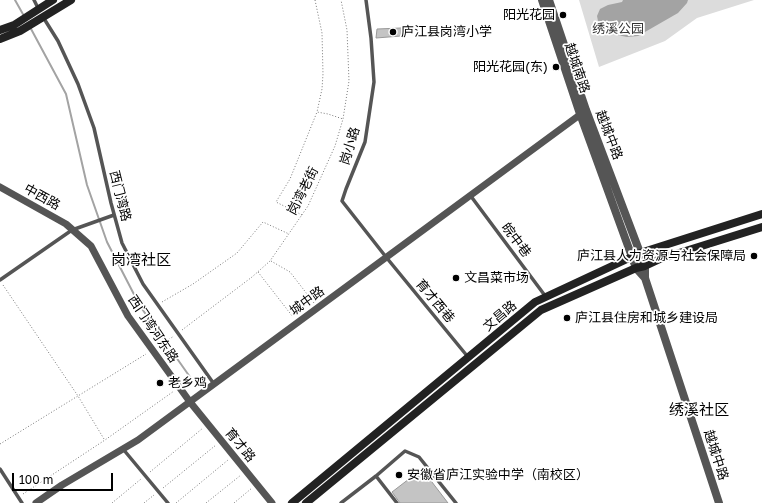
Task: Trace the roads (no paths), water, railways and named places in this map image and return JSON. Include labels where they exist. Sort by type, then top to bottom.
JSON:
[{"type":"main road","points":[[0,30],[14,25],[53,0]]},
{"type":"main road","points":[[0,39],[20,31],[71,0]]},
{"type":"main road","name":"文昌路","points":[[292,503],[535,302],[632,256],[762,214]]},
{"type":"main road","name":"文昌路","points":[[306,503],[541,310],[636,268],[762,227]]},
{"type":"street","name":"越城南路","points":[[542,0],[583,112],[632,256]]},
{"type":"street","name":"越城中路","points":[[548,0],[583,112],[645,266],[645,278],[719,503]]},
{"type":"street","name":"城中路","points":[[41,502],[62,485],[138,440],[583,112]]},
{"type":"street","name":"中西路","points":[[0,187],[66,224],[72,230]]},
{"type":"street","name":"西门湾河东路","points":[[72,230],[91,246],[128,316],[190,402]]},
{"type":"street","name":"越城中路","points":[[632,256],[636,268],[645,278]]},
{"type":"street","name":"育才路","points":[[190,402],[272,503]]},
{"type":"lane","name":"西门湾路","points":[[34,0],[58,41],[78,84],[94,128],[122,243],[143,284],[214,384]]},
{"type":"lane","name":"岗小路","points":[[366,0],[371,38],[374,82],[365,142],[342,201],[386,258]]},
{"type":"lane","name":"皖中巷","points":[[470,195],[546,297]]},
{"type":"lane","points":[[0,280],[72,230],[114,215]]},
{"type":"lane","name":"育才西巷","points":[[386,258],[468,357]]},
{"type":"lane","points":[[123,449],[168,503]]},
{"type":"lane","points":[[341,503],[405,451],[419,457],[456,503]]},
{"type":"lane","points":[[0,469],[22,503]]},
{"type":"lane","points":[[376,476],[397,503]]},
{"type":"waterway","points":[[15,0],[24,16]]},
{"type":"waterway","points":[[30,27],[66,94],[87,185],[107,242],[140,306],[190,377]]},
{"type":"place","name":"阳光花园","points":[[563,15]]},
{"type":"place","name":"庐江县岗湾小学","points":[[393,32]]},
{"type":"place","name":"阳光花园(东)","points":[[556,67]]},
{"type":"place","name":"庐江县人力资源与社会保障局","points":[[754,256]]},
{"type":"place","name":"文昌菜市场","points":[[456,278]]},
{"type":"place","name":"庐江县住房和城乡建设局","points":[[567,318]]},
{"type":"place","name":"老乡鸡","points":[[160,383]]},
{"type":"place","name":"安徽省庐江实验中学（南校区）","points":[[399,475]]},
{"type":"district","name":"岗湾社区","points":[[141,260]]},
{"type":"district","name":"绣溪社区","points":[[699,410]]},
{"type":"park label","name":"绣溪公园","points":[[618,29]]}]
